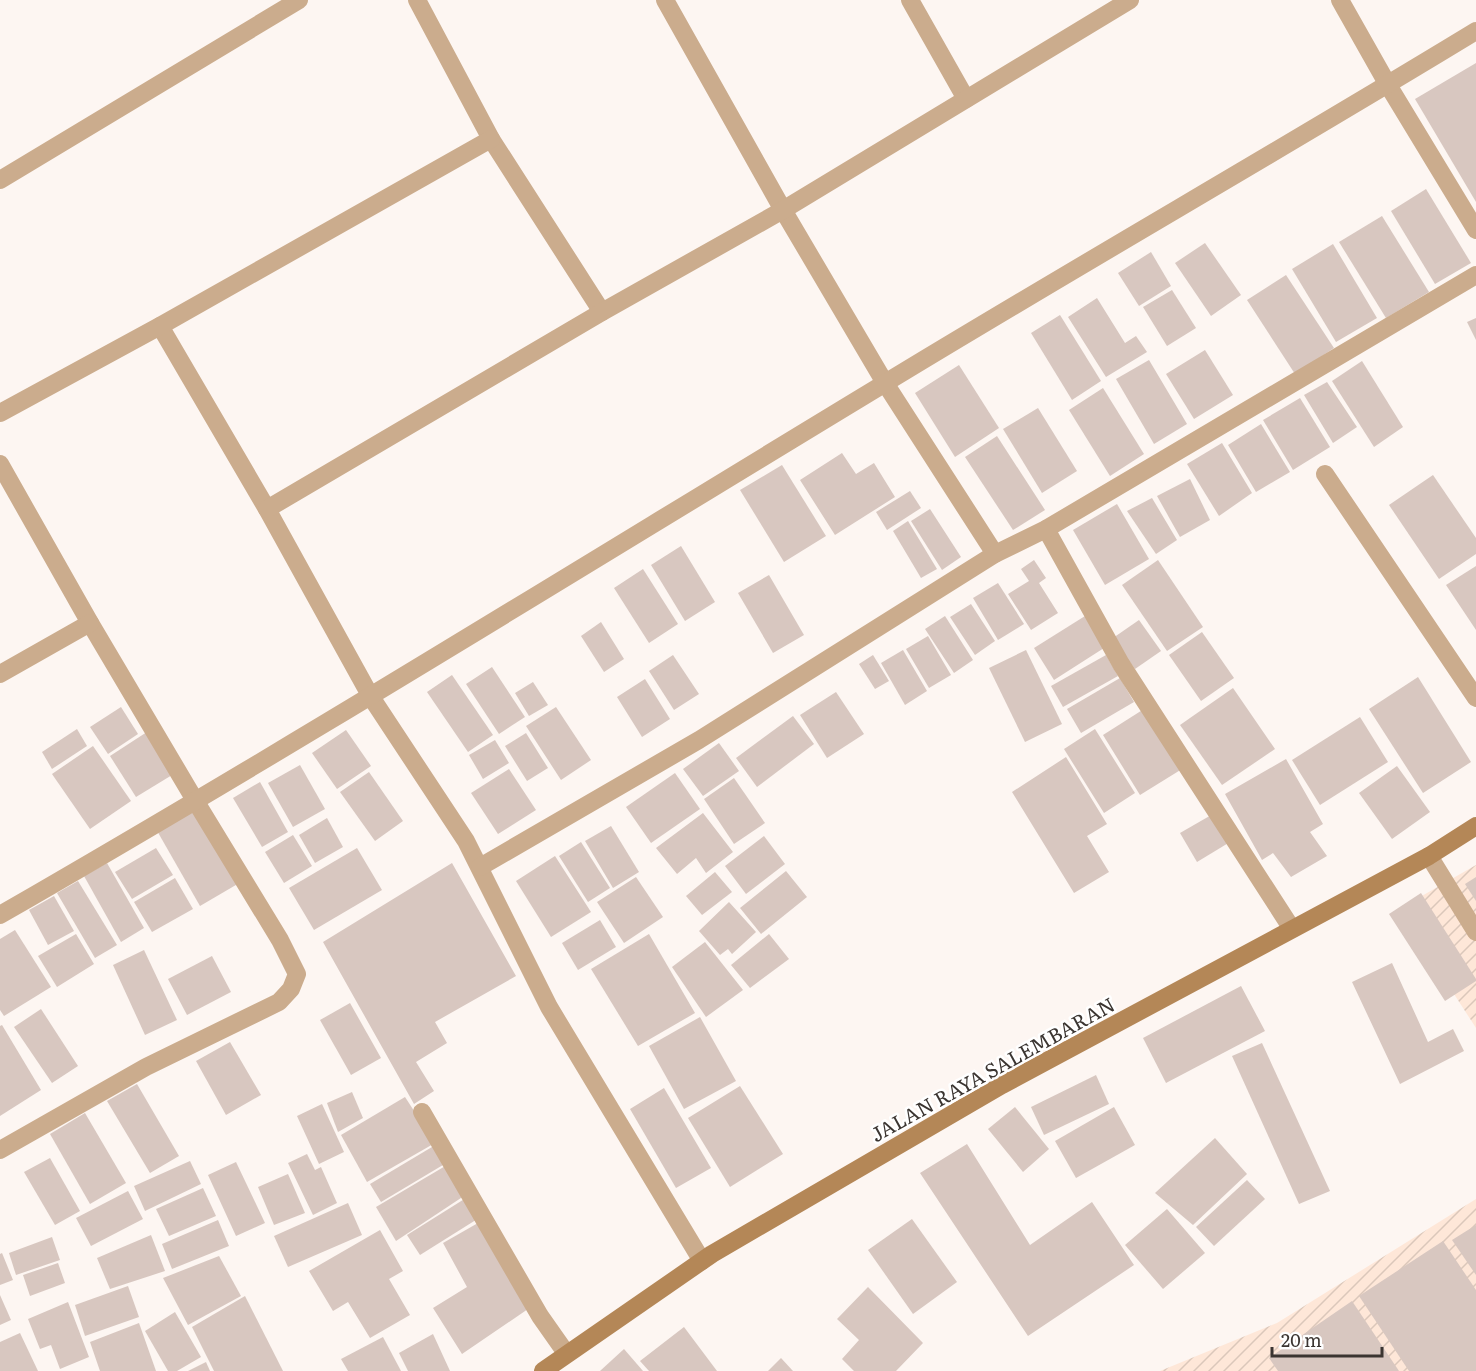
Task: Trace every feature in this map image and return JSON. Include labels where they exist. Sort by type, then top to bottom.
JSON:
[{"type":"main road","name":"JALAN RAYA SALEMBARAN","points":[[543,1371],[702,1261],[1002,1085],[1429,856],[1476,826]]},
{"type":"street","points":[[0,180],[299,0]]},
{"type":"street","points":[[417,0],[491,139],[602,312]]},
{"type":"street","points":[[665,0],[783,210],[885,383],[994,554]]},
{"type":"street","points":[[910,0],[966,99]]},
{"type":"street","points":[[267,509],[602,312],[783,210],[1130,0]]},
{"type":"street","points":[[1340,0],[1388,85],[1476,230]]},
{"type":"street","points":[[0,915],[372,697],[885,383],[1476,31]]},
{"type":"street","points":[[0,412],[160,326],[491,139]]},
{"type":"street","points":[[480,867],[699,740],[994,554],[1046,529],[1476,275]]},
{"type":"street","points":[[160,326],[267,509],[372,697],[466,841],[549,1007],[702,1261]]},
{"type":"street","points":[[0,464],[90,623],[290,957],[297,974],[291,989],[279,1002],[146,1067],[0,1150]]},
{"type":"street","points":[[1325,474],[1476,698]]},
{"type":"street","points":[[1046,529],[1121,664],[1292,929]]},
{"type":"street","points":[[0,674],[90,623]]},
{"type":"street","points":[[1429,856],[1476,932]]},
{"type":"street","points":[[422,1112],[540,1316],[567,1353]]},
{"type":"shaded area","points":[[1476,865],[1476,1028],[1399,909]]},
{"type":"shaded area","points":[[1476,1199],[1476,1371],[1160,1371],[1277,1323]]},
{"type":"building","points":[[1476,63],[1476,202],[1415,99]]},
{"type":"building","points":[[1426,189],[1471,263],[1435,284],[1391,211]]},
{"type":"building","points":[[1382,216],[1429,292],[1386,318],[1339,242]]},
{"type":"building","points":[[1205,243],[1241,295],[1211,316],[1175,263]]},
{"type":"building","points":[[1333,244],[1377,318],[1336,342],[1292,269]]},
{"type":"building","points":[[1151,252],[1171,286],[1139,306],[1118,273]]},
{"type":"building","points":[[1286,275],[1334,348],[1295,374],[1247,300]]},
{"type":"building","points":[[1172,290],[1196,328],[1167,346],[1143,307]]},
{"type":"building","points":[[1097,298],[1125,343],[1136,336],[1147,352],[1106,377],[1068,317]]},
{"type":"building","points":[[1060,315],[1101,381],[1072,400],[1031,333]]},
{"type":"building","points":[[1476,318],[1476,340],[1467,322]]},
{"type":"building","points":[[1205,350],[1233,395],[1194,419],[1166,374]]},
{"type":"building","points":[[1149,360],[1187,424],[1154,444],[1116,379]]},
{"type":"building","points":[[1362,361],[1403,427],[1374,447],[1332,381]]},
{"type":"building","points":[[959,365],[999,428],[955,457],[915,393]]},
{"type":"building","points":[[1327,382],[1357,427],[1333,443],[1304,395]]},
{"type":"building","points":[[1103,388],[1144,454],[1110,476],[1069,410]]},
{"type":"building","points":[[1300,398],[1330,447],[1293,470],[1263,420]]},
{"type":"building","points":[[1038,408],[1077,471],[1042,493],[1003,429]]},
{"type":"building","points":[[1261,424],[1290,472],[1256,492],[1228,445]]},
{"type":"building","points":[[997,436],[1045,510],[1013,530],[965,457]]},
{"type":"building","points":[[1222,443],[1252,493],[1219,516],[1187,464]]},
{"type":"building","points":[[842,453],[856,474],[874,463],[895,497],[835,535],[800,480]]},
{"type":"building","points":[[782,465],[826,536],[784,562],[740,490]]},
{"type":"building","points":[[1433,475],[1476,538],[1476,554],[1439,579],[1389,505]]},
{"type":"building","points":[[1190,479],[1210,520],[1180,537],[1157,496]]},
{"type":"building","points":[[910,491],[921,508],[887,530],[876,512]]},
{"type":"building","points":[[1152,498],[1177,540],[1156,554],[1127,511]]},
{"type":"building","points":[[1117,504],[1149,559],[1105,585],[1073,530]]},
{"type":"building","points":[[930,509],[961,557],[942,570],[911,521]]},
{"type":"building","points":[[908,521],[937,569],[921,578],[893,531]]},
{"type":"building","points":[[681,546],[715,602],[685,621],[651,565]]},
{"type":"building","points":[[1034,560],[1046,578],[1039,583],[1058,613],[1031,630],[1008,594],[1029,581],[1021,569]]},
{"type":"building","points":[[1158,560],[1203,627],[1167,651],[1122,585]]},
{"type":"building","points":[[1476,566],[1476,630],[1446,585]]},
{"type":"building","points":[[643,569],[678,624],[649,643],[614,588]]},
{"type":"building","points":[[769,575],[804,635],[773,653],[738,593]]},
{"type":"building","points":[[998,583],[1024,624],[998,640],[973,598]]},
{"type":"building","points":[[971,604],[995,641],[975,655],[950,617]]},
{"type":"building","points":[[945,616],[973,660],[954,673],[925,629]]},
{"type":"building","points":[[1085,616],[1104,648],[1054,680],[1034,648]]},
{"type":"building","points":[[1139,620],[1161,651],[1135,669],[1113,638]]},
{"type":"building","points":[[601,622],[624,659],[604,672],[581,636]]},
{"type":"building","points":[[1202,632],[1234,678],[1201,701],[1169,655]]},
{"type":"building","points":[[928,636],[951,675],[929,688],[906,649]]},
{"type":"building","points":[[903,650],[927,691],[905,705],[881,663]]},
{"type":"building","points":[[1026,650],[1062,724],[1025,742],[989,668]]},
{"type":"building","points":[[673,655],[699,694],[674,710],[649,671]]},
{"type":"building","points":[[873,655],[889,681],[875,689],[859,664]]},
{"type":"building","points":[[1106,655],[1118,676],[1063,707],[1051,686]]},
{"type":"building","points":[[492,667],[525,717],[499,734],[466,684]]},
{"type":"building","points":[[452,675],[493,735],[468,752],[427,692]]},
{"type":"building","points":[[1418,677],[1471,762],[1423,793],[1369,709]]},
{"type":"building","points":[[1120,678],[1134,702],[1081,733],[1067,709]]},
{"type":"building","points":[[645,679],[670,719],[642,737],[617,697]]},
{"type":"building","points":[[533,682],[548,705],[529,716],[515,693]]},
{"type":"building","points":[[1233,688],[1275,749],[1222,785],[1180,725]]},
{"type":"building","points":[[836,692],[864,734],[827,758],[800,715]]},
{"type":"building","points":[[121,707],[138,734],[108,754],[90,727]]},
{"type":"building","points":[[556,707],[591,760],[561,780],[526,726]]},
{"type":"building","points":[[1144,709],[1182,769],[1140,795],[1103,735]]},
{"type":"building","points":[[793,716],[814,744],[757,787],[736,758]]},
{"type":"building","points":[[1360,717],[1388,762],[1320,805],[1292,760]]},
{"type":"building","points":[[77,729],[87,746],[52,769],[42,752]]},
{"type":"building","points":[[1095,729],[1135,793],[1104,813],[1064,749]]},
{"type":"building","points":[[150,730],[177,772],[136,797],[110,756]]},
{"type":"building","points":[[346,730],[371,766],[337,789],[312,753]]},
{"type":"building","points":[[526,733],[548,768],[527,781],[505,746]]},
{"type":"building","points":[[495,740],[509,763],[483,779],[469,755]]},
{"type":"building","points":[[719,743],[739,771],[703,796],[683,769]]},
{"type":"building","points":[[93,746],[131,801],[90,829],[52,774]]},
{"type":"building","points":[[1066,757],[1107,824],[1087,836],[1109,872],[1074,893],[1012,792]]},
{"type":"building","points":[[1286,759],[1323,824],[1310,832],[1327,856],[1291,877],[1273,853],[1262,860],[1225,794]]},
{"type":"building","points":[[300,765],[325,809],[293,827],[268,783]]},
{"type":"building","points":[[1397,766],[1430,812],[1392,839],[1359,793]]},
{"type":"building","points":[[509,769],[536,810],[498,834],[471,793]]},
{"type":"building","points":[[369,772],[403,821],[375,841],[340,792]]},
{"type":"building","points":[[675,773],[700,809],[651,843],[626,807]]},
{"type":"building","points":[[734,778],[765,823],[734,844],[704,799]]},
{"type":"building","points":[[260,782],[288,832],[262,847],[233,798]]},
{"type":"building","points":[[198,806],[241,882],[200,906],[156,829]]},
{"type":"building","points":[[703,813],[733,852],[706,873],[696,858],[677,874],[656,848]]},
{"type":"building","points":[[1213,814],[1230,842],[1197,862],[1180,833]]},
{"type":"building","points":[[327,818],[343,847],[315,863],[299,835]]},
{"type":"building","points":[[611,826],[639,872],[613,888],[585,841]]},
{"type":"building","points":[[293,835],[312,866],[284,883],[265,852]]},
{"type":"building","points":[[764,836],[785,864],[746,894],[725,866]]},
{"type":"building","points":[[581,842],[610,888],[588,902],[559,856]]},
{"type":"building","points":[[156,848],[173,875],[132,899],[115,872]]},
{"type":"building","points":[[357,848],[382,890],[314,930],[289,888]]},
{"type":"building","points":[[555,856],[591,912],[551,937],[516,881]]},
{"type":"building","points":[[107,863],[144,928],[121,942],[84,876]]},
{"type":"building","points":[[452,863],[516,976],[435,1022],[447,1043],[416,1062],[434,1091],[414,1104],[323,942]]},
{"type":"building","points":[[786,871],[807,897],[761,934],[740,908]]},
{"type":"building","points":[[715,872],[732,892],[702,915],[686,896]]},
{"type":"building","points":[[636,877],[663,917],[624,943],[597,902]]},
{"type":"building","points":[[1476,877],[1476,901],[1465,884]]},
{"type":"building","points":[[175,878],[193,909],[152,932],[134,902]]},
{"type":"building","points":[[78,881],[117,945],[95,958],[57,893]]},
{"type":"building","points":[[1421,893],[1476,979],[1445,1001],[1389,914]]},
{"type":"building","points":[[54,896],[74,931],[48,945],[29,910]]},
{"type":"building","points":[[729,902],[756,932],[732,954],[728,949],[720,955],[699,931]]},
{"type":"building","points":[[600,920],[616,947],[578,970],[562,943]]},
{"type":"building","points":[[15,930],[51,987],[4,1016],[0,1010],[0,939]]},
{"type":"building","points":[[76,934],[94,964],[57,987],[38,956]]},
{"type":"building","points":[[649,934],[695,1013],[638,1046],[591,969]]},
{"type":"building","points":[[769,934],[789,959],[750,988],[731,965]]},
{"type":"building","points":[[705,942],[743,990],[706,1017],[672,967]]},
{"type":"building","points":[[144,950],[177,1020],[145,1035],[113,965]]},
{"type":"building","points":[[212,956],[231,992],[187,1015],[168,979]]},
{"type":"building","points":[[1392,963],[1428,1042],[1453,1029],[1464,1051],[1400,1084],[1352,982]]},
{"type":"building","points":[[1241,986],[1265,1031],[1166,1083],[1143,1038]]},
{"type":"building","points":[[350,1003],[381,1058],[351,1075],[320,1020]]},
{"type":"building","points":[[41,1009],[78,1066],[52,1083],[14,1027]]},
{"type":"building","points":[[700,1017],[736,1081],[684,1109],[649,1046]]},
{"type":"building","points":[[2,1025],[41,1090],[0,1116],[0,1026]]},
{"type":"building","points":[[230,1042],[261,1095],[226,1115],[196,1061]]},
{"type":"building","points":[[1262,1043],[1330,1191],[1299,1204],[1232,1056]]},
{"type":"building","points":[[1096,1075],[1109,1104],[1044,1135],[1031,1107]]},
{"type":"building","points":[[137,1084],[179,1156],[150,1173],[107,1101]]},
{"type":"building","points":[[740,1086],[783,1154],[730,1187],[688,1118]]},
{"type":"building","points":[[664,1088],[711,1168],[676,1188],[630,1109]]},
{"type":"building","points":[[352,1092],[363,1118],[338,1132],[327,1103]]},
{"type":"building","points":[[405,1097],[435,1143],[367,1182],[341,1135]]},
{"type":"building","points":[[322,1104],[344,1152],[319,1164],[297,1116]]},
{"type":"building","points":[[1015,1107],[1049,1149],[1023,1172],[988,1129]]},
{"type":"building","points":[[1114,1107],[1135,1145],[1076,1178],[1055,1141]]},
{"type":"building","points":[[85,1113],[126,1183],[90,1204],[50,1134]]},
{"type":"building","points":[[1215,1138],[1247,1174],[1193,1225],[1155,1193]]},
{"type":"building","points":[[437,1144],[448,1162],[381,1202],[370,1184]]},
{"type":"building","points":[[967,1144],[1030,1245],[1092,1202],[1134,1265],[1028,1336],[920,1173]]},
{"type":"building","points":[[307,1154],[315,1170],[321,1167],[337,1203],[313,1215],[288,1163]]},
{"type":"building","points":[[50,1158],[80,1211],[55,1225],[24,1172]]},
{"type":"building","points":[[190,1161],[201,1184],[145,1211],[134,1186]]},
{"type":"building","points":[[236,1162],[265,1223],[236,1236],[208,1175]]},
{"type":"building","points":[[447,1165],[467,1194],[396,1241],[376,1207]]},
{"type":"building","points":[[288,1174],[305,1213],[274,1225],[258,1187]]},
{"type":"building","points":[[1247,1180],[1265,1199],[1214,1246],[1196,1227]]},
{"type":"building","points":[[203,1188],[216,1216],[169,1236],[156,1209]]},
{"type":"building","points":[[128,1191],[143,1219],[91,1246],[76,1218]]},
{"type":"building","points":[[466,1198],[479,1218],[420,1255],[407,1235]]},
{"type":"building","points":[[348,1203],[362,1235],[288,1267],[274,1236]]},
{"type":"building","points":[[1167,1209],[1205,1253],[1163,1289],[1125,1245]]},
{"type":"building","points":[[912,1219],[957,1282],[913,1314],[868,1250]]},
{"type":"building","points":[[218,1220],[229,1246],[172,1269],[162,1244]]},
{"type":"building","points":[[478,1223],[528,1309],[462,1354],[433,1308],[467,1287],[443,1243]]},
{"type":"building","points":[[1476,1225],[1476,1275],[1452,1240]]},
{"type":"building","points":[[380,1230],[403,1271],[389,1279],[410,1315],[370,1338],[348,1302],[333,1311],[309,1271]]},
{"type":"building","points":[[151,1235],[165,1271],[110,1289],[97,1258]]},
{"type":"building","points":[[52,1237],[60,1260],[16,1275],[9,1253]]},
{"type":"building","points":[[1443,1241],[1476,1290],[1476,1371],[1409,1371],[1359,1296]]},
{"type":"building","points":[[2,1253],[13,1280],[0,1285],[0,1254]]},
{"type":"building","points":[[219,1256],[241,1296],[188,1325],[163,1278]]},
{"type":"building","points":[[58,1263],[65,1283],[30,1296],[23,1275]]},
{"type":"building","points":[[128,1286],[139,1317],[85,1336],[75,1305]]},
{"type":"building","points":[[868,1287],[923,1343],[896,1371],[854,1371],[842,1359],[859,1340],[837,1319]]},
{"type":"building","points":[[0,1295],[11,1320],[0,1325]]},
{"type":"building","points":[[245,1296],[283,1371],[214,1371],[192,1327]]},
{"type":"building","points":[[1352,1301],[1399,1371],[1278,1371],[1269,1358]]},
{"type":"building","points":[[68,1302],[89,1357],[60,1369],[51,1345],[40,1349],[28,1319]]},
{"type":"building","points":[[175,1312],[201,1357],[177,1371],[168,1371],[145,1331]]},
{"type":"building","points":[[139,1323],[156,1371],[100,1371],[90,1342]]},
{"type":"building","points":[[684,1327],[717,1371],[649,1371],[640,1361]]},
{"type":"building","points":[[20,1333],[38,1371],[0,1371],[0,1342]]},
{"type":"building","points":[[433,1334],[450,1371],[408,1371],[399,1353]]},
{"type":"building","points":[[383,1337],[401,1371],[348,1371],[341,1359]]},
{"type":"building","points":[[624,1349],[643,1371],[600,1371]]},
{"type":"building","points":[[781,1358],[793,1371],[768,1371]]},
{"type":"building","points":[[206,1362],[210,1371],[188,1371]]}]
